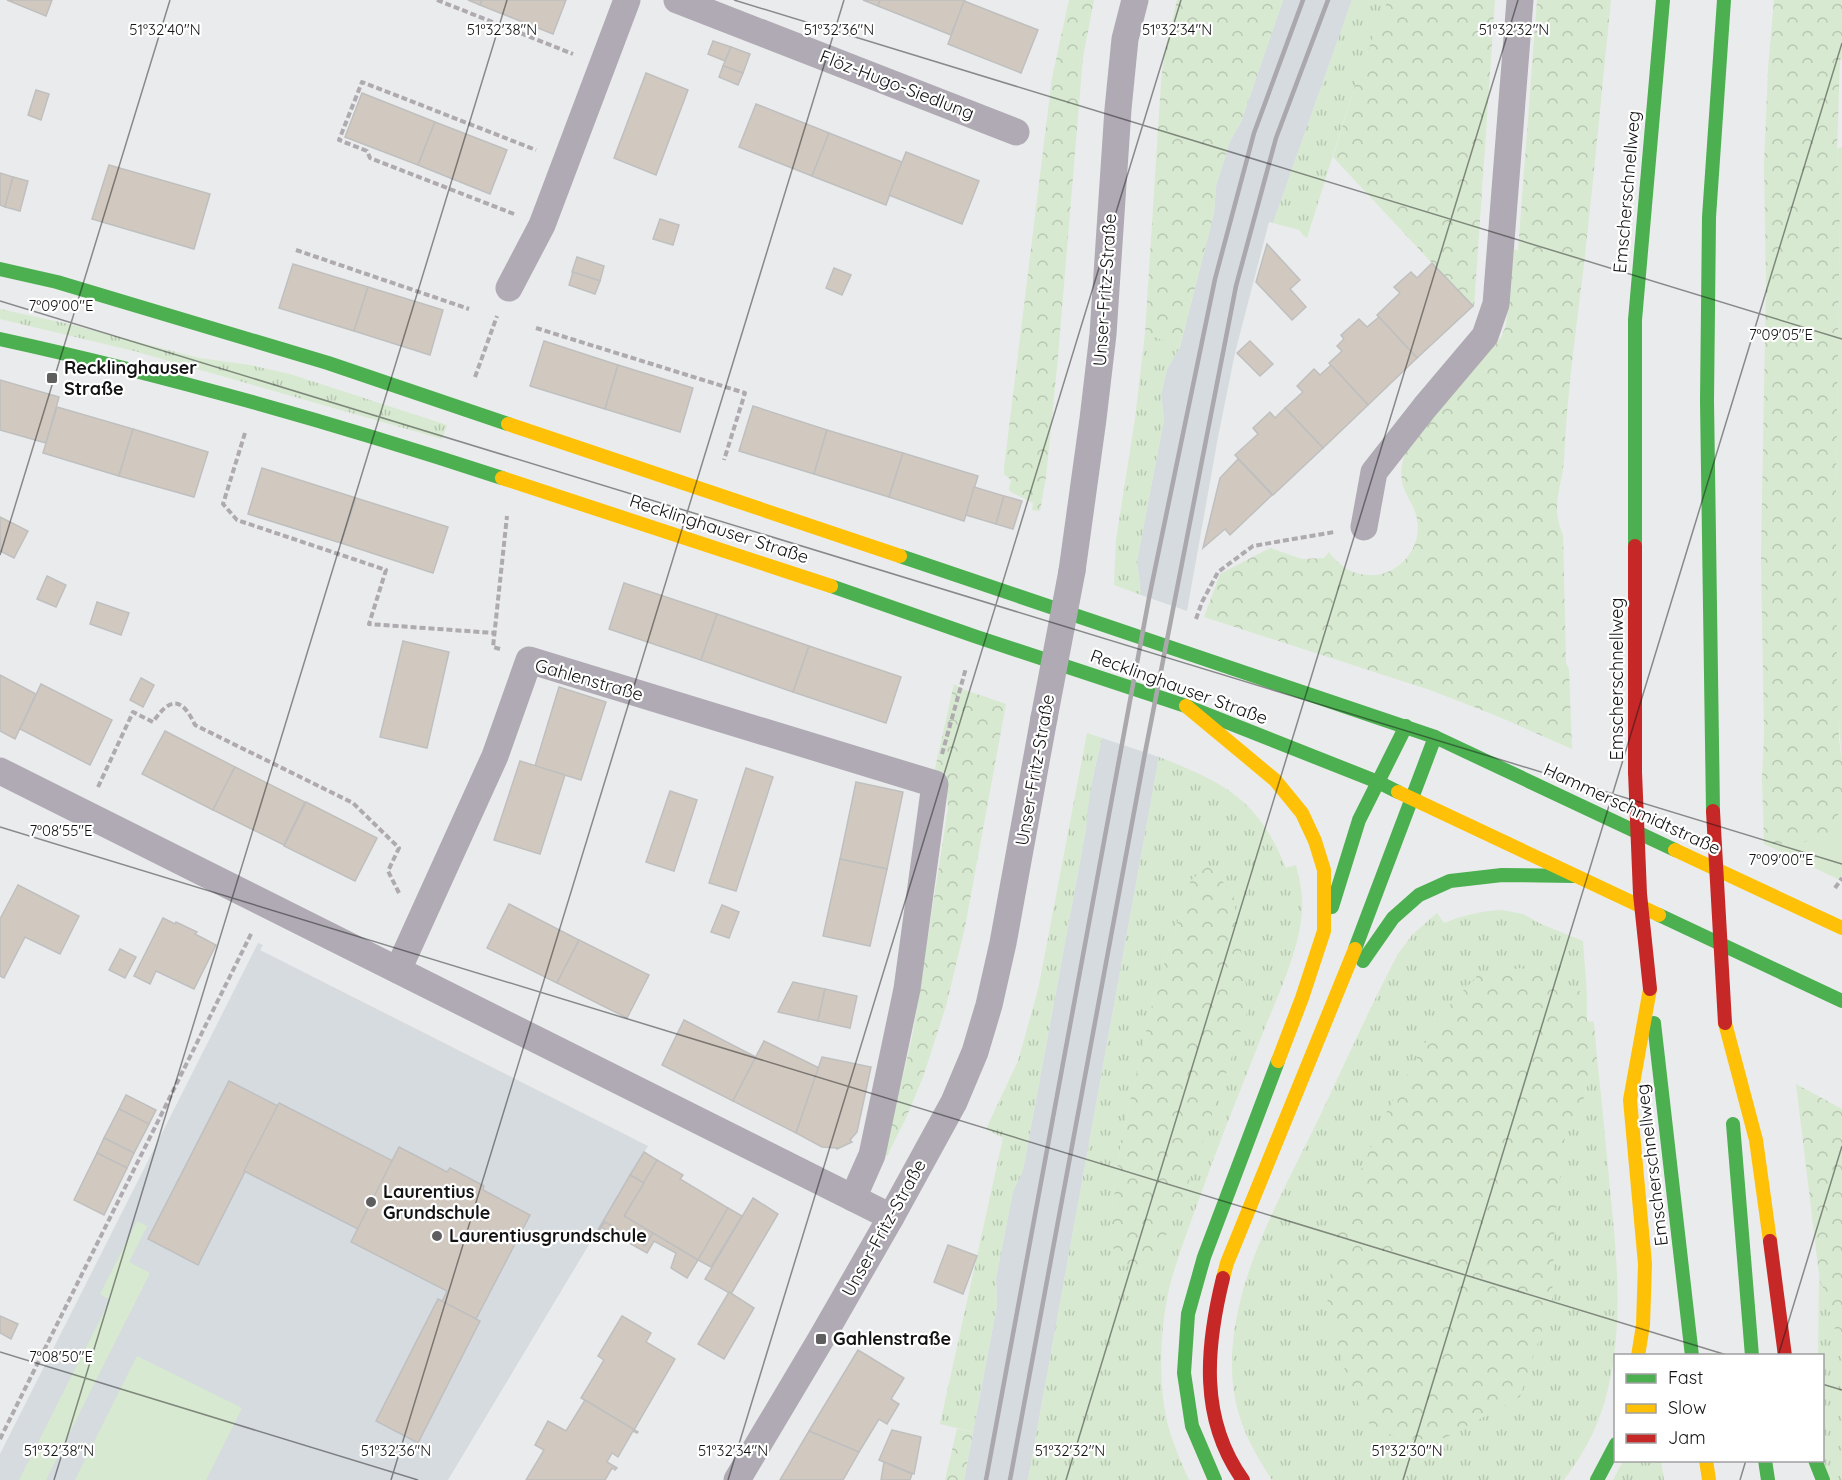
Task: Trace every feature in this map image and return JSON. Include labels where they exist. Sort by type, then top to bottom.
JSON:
[{"type":"main road","name":"Emscherschnellweg","points":[[1663,0],[1635,320],[1635,772],[1640,894],[1692,1354]]},
{"type":"main road","points":[[1725,0],[1709,218],[1707,401],[1713,811],[1725,1023],[1752,1354]]},
{"type":"main road","name":"Recklinghauser Straße","points":[[0,269],[57,282],[328,363],[1406,726]]},
{"type":"main road","name":"Recklinghauser Straße","points":[[0,339],[255,402],[454,462],[771,565],[1186,706],[1378,782],[1412,798]]},
{"type":"main road","points":[[1186,706],[1275,780],[1302,813],[1315,841],[1324,870],[1324,931]]},
{"type":"main road","points":[[1215,1480],[1192,1426],[1184,1373],[1188,1314],[1204,1257],[1302,998],[1359,820],[1406,726]]},
{"type":"main road","name":"Hammerschmidtstraße","points":[[1406,726],[1435,737],[1842,928]]},
{"type":"main road","points":[[1243,1480],[1233,1466],[1215,1422],[1209,1373],[1214,1316],[1227,1263],[1338,993],[1435,737]]},
{"type":"main road","points":[[1412,798],[1842,1001]]},
{"type":"main road","points":[[1338,993],[1369,954],[1393,918],[1419,895],[1450,881],[1502,875],[1575,876]]},
{"type":"main road","points":[[1638,1354],[1643,1325],[1645,1264],[1630,1100],[1650,989]]},
{"type":"main road","points":[[1725,1023],[1756,1140],[1785,1354]]},
{"type":"main road","points":[[1597,1480],[1614,1449]]},
{"type":"main road","points":[[1706,1462],[1709,1480]]},
{"type":"main road","points":[[1765,1462],[1768,1480]]},
{"type":"main road","points":[[1815,1462],[1823,1480]]},
{"type":"street","points":[[509,288],[542,225],[627,0]]},
{"type":"street","name":"Flöz-Hugo-Siedlung","points":[[677,0],[1016,132]]},
{"type":"street","name":"Unser-Fritz-Straße","points":[[737,1480],[821,1339],[954,1102],[975,1052],[989,1005],[1003,943],[1072,571],[1094,419],[1103,334],[1125,39],[1135,0]]},
{"type":"street","points":[[1364,527],[1374,472],[1485,336],[1496,304],[1520,0]]},
{"type":"street","name":"Gahlenstraße","points":[[398,970],[495,756],[529,660],[935,784],[907,989],[872,1155],[853,1198]]},
{"type":"street","points":[[0,771],[891,1217]]},
{"type":"path","points":[[437,0],[603,65]]},
{"type":"path","points":[[542,225],[370,158],[367,151],[339,140],[362,81],[566,162]]},
{"type":"path","points":[[296,250],[469,309]]},
{"type":"path","points":[[476,385],[475,377],[509,288]]},
{"type":"path","points":[[536,328],[745,393],[713,494]]},
{"type":"path","points":[[255,402],[223,504],[237,520],[386,570],[369,624],[494,633]]},
{"type":"path","points":[[497,512],[507,515],[493,647],[529,660]]},
{"type":"path","points":[[1198,614],[1218,572],[1253,546],[1364,527]]},
{"type":"path","points":[[941,756],[959,690]]},
{"type":"path","points":[[85,814],[134,712],[153,722],[163,707],[171,704],[182,706],[190,713],[195,725],[353,803],[399,848],[388,871],[417,928]]},
{"type":"path","points":[[0,1439],[265,904]]},
{"type":"shaded area","points":[[1283,0],[1352,0],[1273,223],[1269,222],[1235,353],[1187,611],[1141,595],[1137,561],[1164,419],[1161,395],[1167,369],[1180,347],[1214,213],[1216,186],[1230,141],[1241,122]]},
{"type":"shaded area","points":[[1102,738],[1159,757],[1028,1480],[964,1480],[997,1305],[996,1278],[1013,1191],[1023,1170],[1086,829],[1087,808]]},
{"type":"shaded area","name":"Laurentius Grundschule","points":[[258,943],[263,945],[260,950],[648,1146],[448,1480],[0,1480],[0,1454]]},
{"type":"green space","points":[[1069,0],[1094,0],[1083,57],[1058,357],[1046,477],[1040,511],[1032,510],[1033,503],[1011,492],[1009,489],[1011,480],[1004,474],[1004,468],[1052,78]]},
{"type":"green space","points":[[1177,0],[1283,0],[1241,122],[1230,141],[1216,186],[1214,213],[1180,347],[1145,333],[1161,83],[1164,55]]},
{"type":"green space","points":[[1352,0],[1388,0],[1357,78],[1307,238],[1299,230],[1273,223]]},
{"type":"green space","points":[[1388,0],[1495,0],[1474,308],[1333,157],[1357,78]]},
{"type":"green space","points":[[1537,0],[1611,0],[1563,470],[1557,505],[1563,535],[1566,663],[1569,669],[1572,749],[1430,690],[1204,617],[1220,574],[1270,548],[1302,559],[1324,558],[1329,552],[1345,568],[1367,575],[1378,575],[1398,567],[1412,551],[1418,530],[1416,514],[1402,481],[1402,467],[1407,449],[1502,336],[1506,325],[1514,249],[1518,251]]},
{"type":"green space","points":[[1774,0],[1842,0],[1842,58],[1840,60],[1837,149],[1840,209],[1836,503],[1842,806],[1831,832],[1800,844],[1764,844],[1761,556],[1766,286],[1764,165],[1768,69]]},
{"type":"green space","points":[[1842,147],[1842,760],[1837,700],[1836,503],[1840,209],[1837,149]]},
{"type":"green space","points":[[0,309],[69,324],[199,358],[250,365],[290,374],[447,425],[442,439],[134,351],[0,319]]},
{"type":"green space","points":[[1145,333],[1180,347],[1167,369],[1161,395],[1164,419],[1137,561],[1141,595],[1114,585],[1116,540],[1135,419]]},
{"type":"green space","points":[[954,684],[1006,704],[965,927],[946,1006],[923,1077],[887,1156],[885,1153],[913,1033],[948,808],[944,789],[934,773]]},
{"type":"green space","points":[[1087,733],[1102,738],[1023,1170],[1013,1191],[996,1278],[997,1305],[973,1432],[940,1424],[1003,1138],[986,1129],[1018,1061],[1038,990]]},
{"type":"green space","points":[[1159,757],[1221,785],[1251,809],[1264,825],[1286,868],[1296,865],[1302,896],[1300,929],[1284,981],[1224,1131],[1190,1224],[1174,1269],[1167,1298],[1162,1334],[1162,1390],[1170,1432],[1189,1480],[1028,1480]],"holes":[[[1191,880],[1109,1236],[1121,1141],[1155,992]]]},
{"type":"green space","points":[[1842,806],[1842,881],[1764,844],[1800,844],[1831,832]]},
{"type":"green space","points":[[1208,866],[1233,893],[1249,1007],[1187,1187],[1154,1263],[1120,1266],[1109,1236],[1121,1141],[1155,992],[1191,880]]},
{"type":"green space","points":[[1502,910],[1523,914],[1583,941],[1587,995],[1555,978],[1555,1213],[1566,1128],[1585,1096],[1587,1082],[1597,1059],[1615,1248],[1618,1307],[1613,1365],[1598,1421],[1583,1452],[1564,1480],[1272,1480],[1249,1440],[1238,1412],[1232,1366],[1234,1334],[1240,1302],[1262,1238],[1398,954],[1412,935],[1437,913],[1444,923],[1487,911]]},
{"type":"green space","points":[[1521,968],[1555,978],[1587,995],[1587,1021],[1594,1022],[1597,1059],[1587,1082],[1585,1096],[1566,1129],[1555,1213],[1552,1300],[1520,1397],[1445,1438],[1405,1440],[1371,1427],[1349,1385],[1327,1306],[1335,1230],[1385,1115],[1442,1013],[1478,975]]},
{"type":"green space","points":[[1796,1084],[1842,1109],[1842,1354],[1819,1274]]},
{"type":"green space","points":[[137,1221],[147,1226],[129,1262],[150,1273],[46,1480],[19,1480],[110,1300],[100,1294]]},
{"type":"green space","points":[[1819,1274],[1842,1354],[1842,1480],[1817,1480],[1822,1462],[1824,1462],[1824,1354],[1818,1354]]},
{"type":"green space","points":[[137,1356],[242,1408],[206,1480],[75,1480]]},
{"type":"green space","points":[[957,1429],[973,1432],[964,1480],[945,1480]]},
{"type":"green space","points":[[1622,1462],[1661,1462],[1664,1480],[1613,1480]]},
{"type":"building","points":[[7,0],[52,0],[46,16]]},
{"type":"building","points":[[468,0],[482,0],[480,5]]},
{"type":"building","points":[[482,0],[566,0],[553,34],[480,5]]},
{"type":"building","points":[[863,0],[880,0],[878,6]]},
{"type":"building","points":[[880,0],[965,0],[951,35],[878,6]]},
{"type":"building","points":[[964,1],[1038,30],[1021,73],[948,44]]},
{"type":"building","points":[[713,41],[731,47],[725,61],[708,54]]},
{"type":"building","points":[[731,47],[750,54],[743,73],[723,66]]},
{"type":"building","points":[[723,66],[743,73],[738,85],[719,77]]},
{"type":"building","points":[[646,73],[688,90],[656,175],[614,158]]},
{"type":"building","points":[[36,90],[49,94],[41,120],[28,115]]},
{"type":"building","points":[[362,93],[435,122],[418,165],[345,137]]},
{"type":"building","points":[[756,104],[829,133],[812,176],[739,147]]},
{"type":"building","points":[[435,122],[507,150],[490,194],[418,165]]},
{"type":"building","points":[[829,133],[902,162],[886,205],[812,176]]},
{"type":"building","points":[[906,152],[979,181],[962,224],[889,195]]},
{"type":"building","points":[[109,165],[210,194],[194,249],[92,219]]},
{"type":"building","points":[[0,173],[13,177],[5,207],[0,205]]},
{"type":"building","points":[[13,177],[28,181],[20,211],[5,207]]},
{"type":"building","points":[[660,219],[679,225],[673,245],[653,239]]},
{"type":"building","points":[[1267,244],[1300,280],[1290,289],[1306,307],[1292,320],[1256,282]]},
{"type":"building","points":[[577,257],[604,266],[600,281],[572,272]]},
{"type":"building","points":[[1432,263],[1473,306],[1417,358],[1377,315],[1400,293],[1394,287],[1411,272],[1417,278]]},
{"type":"building","points":[[293,264],[368,287],[354,331],[279,308]]},
{"type":"building","points":[[834,268],[851,275],[842,295],[826,288]]},
{"type":"building","points":[[573,272],[600,281],[595,294],[569,285]]},
{"type":"building","points":[[368,287],[443,310],[430,355],[354,331]]},
{"type":"building","points":[[1379,317],[1417,358],[1368,405],[1329,363],[1342,351],[1337,346],[1344,339],[1341,335],[1359,319],[1367,327]]},
{"type":"building","points":[[544,341],[618,365],[605,409],[530,386]]},
{"type":"building","points":[[1250,341],[1273,364],[1260,376],[1237,353]]},
{"type":"building","points":[[618,365],[693,388],[680,432],[605,409]]},
{"type":"building","points":[[1331,365],[1368,405],[1323,448],[1285,408],[1303,392],[1297,386],[1314,369],[1320,375]]},
{"type":"building","points":[[0,380],[59,397],[46,443],[0,430]]},
{"type":"building","points":[[753,406],[827,430],[814,474],[739,451]]},
{"type":"building","points":[[57,407],[133,429],[119,476],[43,453]]},
{"type":"building","points":[[1285,408],[1323,448],[1273,495],[1235,455],[1258,434],[1253,428],[1270,412],[1275,418]]},
{"type":"building","points":[[133,429],[208,452],[194,497],[119,476]]},
{"type":"building","points":[[827,430],[903,453],[889,497],[814,474]]},
{"type":"building","points":[[903,453],[978,476],[964,521],[889,497]]},
{"type":"building","points":[[1238,459],[1272,495],[1230,535],[1225,529],[1203,548],[1220,478]]},
{"type":"building","points":[[262,468],[356,498],[341,543],[248,514]]},
{"type":"building","points":[[974,487],[1004,496],[996,524],[966,515]]},
{"type":"building","points":[[1004,496],[1022,501],[1013,529],[996,524]]},
{"type":"building","points":[[356,498],[448,527],[433,573],[341,543]]},
{"type":"building","points":[[0,517],[28,531],[14,558],[0,551]]},
{"type":"building","points":[[47,576],[66,585],[56,607],[37,599]]},
{"type":"building","points":[[624,583],[717,614],[701,660],[609,629]]},
{"type":"building","points":[[97,602],[129,613],[121,635],[90,624]]},
{"type":"building","points":[[717,614],[809,646],[793,692],[701,660]]},
{"type":"building","points":[[403,641],[449,652],[427,748],[380,737]]},
{"type":"building","points":[[809,646],[901,677],[886,723],[793,692]]},
{"type":"building","points":[[0,675],[36,694],[15,739],[0,731]]},
{"type":"building","points":[[141,678],[154,685],[143,707],[130,700]]},
{"type":"building","points":[[41,684],[112,720],[90,765],[20,729]]},
{"type":"building","points":[[559,687],[606,702],[581,780],[535,766]]},
{"type":"building","points":[[165,731],[235,767],[213,810],[142,774]]},
{"type":"building","points":[[520,761],[565,775],[540,854],[494,840]]},
{"type":"building","points":[[235,767],[305,802],[284,845],[213,810]]},
{"type":"building","points":[[746,768],[773,777],[736,891],[709,883]]},
{"type":"building","points":[[856,782],[903,792],[887,869],[840,859]]},
{"type":"building","points":[[670,791],[697,800],[674,871],[646,862]]},
{"type":"building","points":[[306,802],[377,838],[355,881],[284,846]]},
{"type":"building","points":[[840,859],[887,869],[870,946],[823,936]]},
{"type":"building","points":[[18,885],[79,916],[60,954],[25,937],[4,978],[0,976],[0,919]]},
{"type":"building","points":[[509,904],[579,940],[557,983],[487,948]]},
{"type":"building","points":[[722,905],[739,912],[729,938],[711,932]]},
{"type":"building","points":[[163,918],[197,932],[195,934],[216,945],[194,989],[156,971],[150,984],[134,976]]},
{"type":"building","points":[[579,940],[649,975],[627,1018],[557,983]]},
{"type":"building","points":[[120,949],[136,957],[125,978],[109,970]]},
{"type":"building","points":[[793,982],[825,989],[818,1021],[778,1012]]},
{"type":"building","points":[[825,989],[857,996],[850,1028],[818,1021]]},
{"type":"building","points":[[684,1020],[756,1057],[733,1101],[662,1065]]},
{"type":"building","points":[[764,1041],[819,1068],[796,1133],[733,1101]]},
{"type":"building","points":[[822,1057],[871,1067],[857,1132],[850,1140],[852,1142],[837,1149],[822,1147],[796,1133]]},
{"type":"building","points":[[229,1081],[278,1106],[198,1265],[148,1239]]},
{"type":"building","points":[[126,1095],[156,1110],[149,1124],[119,1109]]},
{"type":"building","points":[[279,1103],[393,1161],[358,1229],[244,1171]]},
{"type":"building","points":[[119,1109],[149,1124],[134,1153],[104,1138]]},
{"type":"building","points":[[104,1138],[134,1153],[127,1168],[97,1153]]},
{"type":"building","name":"Laurentiusgrundschule","points":[[399,1147],[447,1172],[450,1168],[484,1186],[483,1190],[530,1215],[476,1319],[442,1302],[447,1291],[351,1242]]},
{"type":"building","points":[[644,1152],[657,1160],[644,1183],[630,1175]]},
{"type":"building","points":[[97,1153],[127,1168],[104,1215],[74,1200]]},
{"type":"building","points":[[657,1160],[683,1175],[680,1179],[728,1208],[698,1260],[624,1216]]},
{"type":"building","points":[[630,1175],[644,1183],[624,1216],[653,1233],[645,1246],[605,1222],[598,1230]]},
{"type":"building","points":[[753,1198],[778,1214],[731,1294],[705,1279]]},
{"type":"building","points":[[728,1208],[742,1216],[711,1267],[698,1260]]},
{"type":"building","points":[[605,1222],[645,1246],[653,1233],[698,1260],[687,1278],[671,1268],[676,1253],[654,1241],[647,1253],[601,1227]]},
{"type":"building","points":[[948,1245],[977,1256],[963,1294],[934,1282]]},
{"type":"building","points":[[729,1292],[754,1308],[724,1359],[698,1344]]},
{"type":"building","points":[[438,1299],[480,1321],[418,1443],[376,1421]]},
{"type":"building","points":[[0,1316],[18,1324],[11,1339],[0,1333]]},
{"type":"building","points":[[622,1316],[651,1333],[646,1342],[675,1359],[634,1430],[581,1398],[604,1360],[598,1356]]},
{"type":"building","points":[[858,1350],[904,1378],[891,1399],[899,1404],[887,1424],[879,1419],[859,1452],[809,1431]]},
{"type":"building","points":[[585,1400],[638,1432],[633,1431],[618,1457],[612,1453],[607,1462],[617,1468],[615,1470],[612,1468],[605,1480],[526,1480],[544,1450],[535,1445],[548,1421],[566,1431]]},
{"type":"building","points":[[892,1430],[921,1437],[914,1474],[879,1460]]},
{"type":"building","points":[[809,1431],[859,1452],[843,1480],[780,1480]]},
{"type":"building","points":[[884,1462],[912,1474],[910,1480],[881,1480]]},
{"type":"railway","points":[[986,1480],[1149,598],[1215,279],[1254,133],[1303,0]]},
{"type":"railway","points":[[1010,1480],[1145,753],[1236,286],[1276,138],[1328,0]]},
{"type":"traffic: fast","points":[[1635,546],[1635,320],[1663,0]]},
{"type":"traffic: fast","points":[[1713,811],[1707,401],[1709,217],[1724,0]]},
{"type":"traffic: fast","points":[[0,269],[57,282],[328,363],[508,424]]},
{"type":"traffic: fast","points":[[0,339],[64,353],[253,402],[502,478]]},
{"type":"traffic: fast","points":[[900,556],[1435,737],[1675,850]]},
{"type":"traffic: fast","points":[[831,586],[1186,706],[1398,792]]},
{"type":"traffic: fast","points":[[1332,907],[1359,820],[1406,726]]},
{"type":"traffic: fast","points":[[1355,949],[1435,737]]},
{"type":"traffic: fast","points":[[1363,961],[1393,918],[1419,895],[1450,881],[1502,875],[1574,876]]},
{"type":"traffic: fast","points":[[1659,915],[1842,1001]]},
{"type":"traffic: fast","points":[[1654,1023],[1692,1354]]},
{"type":"traffic: fast","points":[[1215,1480],[1192,1426],[1184,1373],[1188,1314],[1204,1257],[1278,1061]]},
{"type":"traffic: fast","points":[[1733,1124],[1752,1354]]},
{"type":"traffic: fast","points":[[1597,1480],[1614,1448]]},
{"type":"traffic: fast","points":[[1765,1462],[1768,1480]]},
{"type":"traffic: fast","points":[[1816,1462],[1823,1480]]},
{"type":"traffic: slow","points":[[508,424],[900,556]]},
{"type":"traffic: slow","points":[[502,478],[831,586]]},
{"type":"traffic: slow","points":[[1186,706],[1275,780],[1302,813],[1315,841],[1324,870],[1324,931],[1278,1061]]},
{"type":"traffic: slow","points":[[1398,792],[1659,915]]},
{"type":"traffic: slow","points":[[1675,850],[1842,928]]},
{"type":"traffic: slow","points":[[1223,1278],[1227,1263],[1355,949]]},
{"type":"traffic: slow","points":[[1638,1354],[1643,1325],[1645,1264],[1630,1100],[1650,989]]},
{"type":"traffic: slow","points":[[1725,1023],[1756,1140],[1770,1241]]},
{"type":"traffic: slow","points":[[1706,1462],[1709,1480]]},
{"type":"traffic: jam","points":[[1635,546],[1635,772]]},
{"type":"traffic: jam","points":[[1635,772],[1640,894],[1650,989]]},
{"type":"traffic: jam","points":[[1713,811],[1725,1023]]},
{"type":"traffic: jam","points":[[1770,1241],[1785,1354]]},
{"type":"traffic: jam","points":[[1223,1278],[1213,1330],[1210,1382],[1219,1432],[1229,1457],[1243,1480]]},
{"type":"place","name":"Recklinghauser Straße","points":[[52,378]]},
{"type":"place","name":"Laurentius Grundschule","points":[[371,1202]]},
{"type":"place","name":"Laurentiusgrundschule","points":[[437,1236]]},
{"type":"place","name":"Gahlenstraße","points":[[821,1339]]}]
